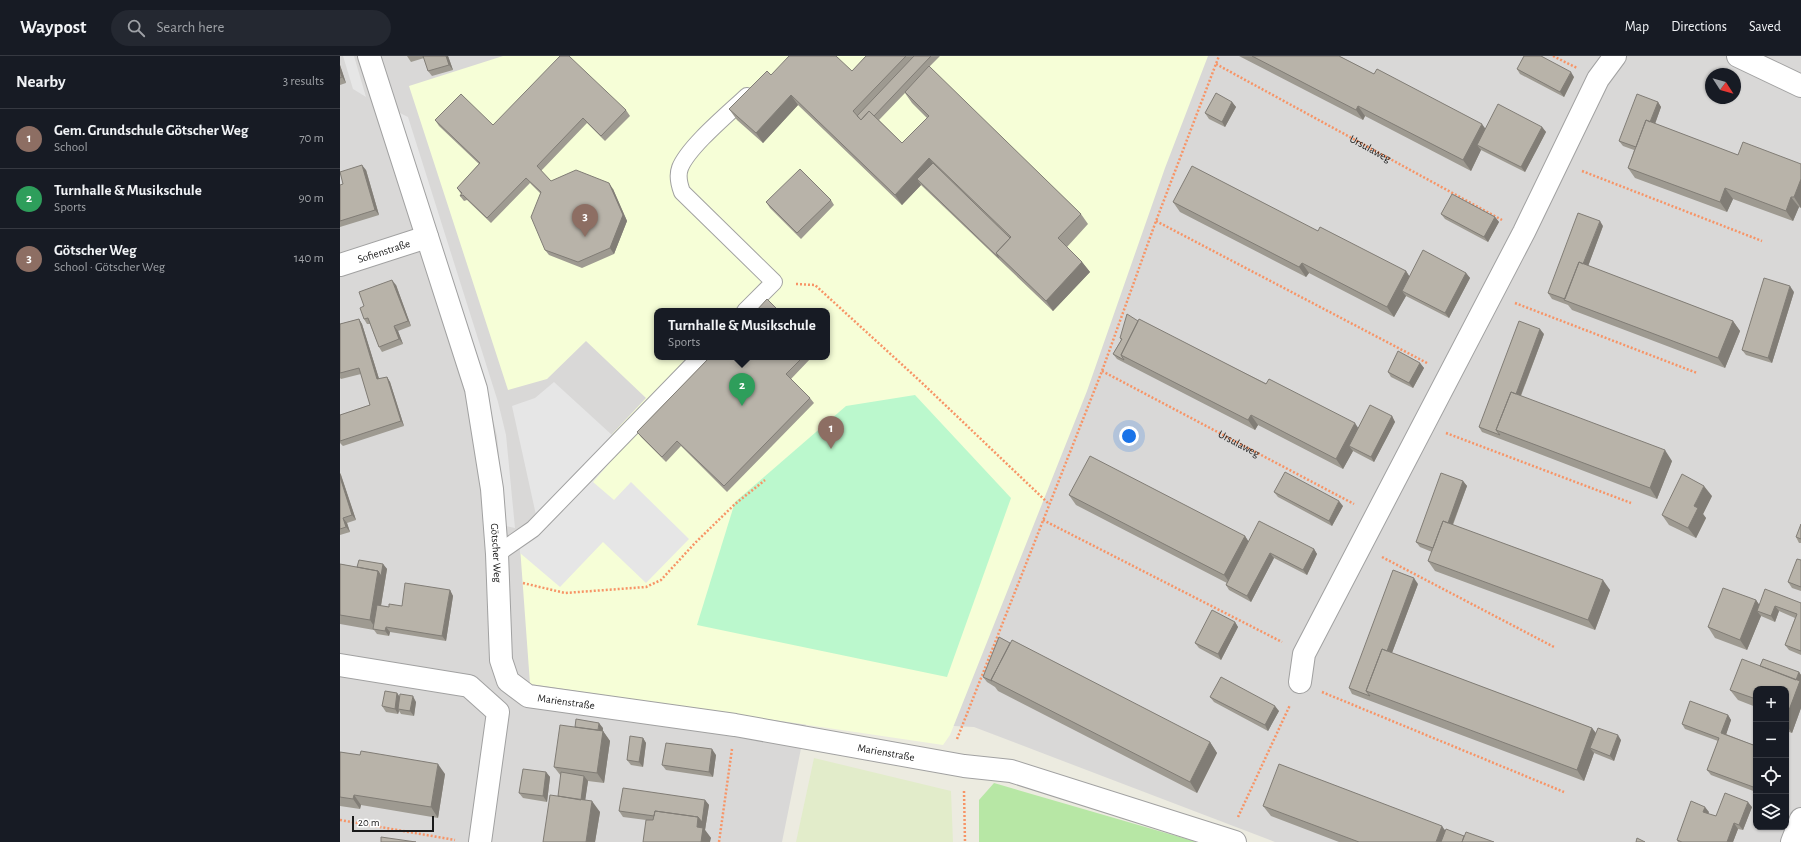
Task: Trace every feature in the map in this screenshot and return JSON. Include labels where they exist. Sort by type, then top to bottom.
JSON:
[{"type":"street","name":"Götscher Weg","points":[[369,56],[476,389],[492,489],[502,660],[508,681],[528,696]]},
{"type":"street","points":[[1300,682],[1304,654],[1524,232],[1598,80],[1614,56]]},
{"type":"street","points":[[1738,56],[1801,86]]},
{"type":"street","name":"Sofienstraße","points":[[340,265],[427,238]]},
{"type":"street","points":[[340,665],[469,686],[498,712],[470,841]]},
{"type":"street","name":"Marienstraße","points":[[528,696],[736,725],[956,764],[1011,771],[1232,840]]},
{"type":"street","points":[[1792,842],[1801,819]]},
{"type":"lane","points":[[748,308],[774,282],[682,192],[678,180],[680,169],[689,153],[756,87]]},
{"type":"lane","points":[[497,554],[533,528],[697,360]]},
{"type":"path","points":[[965,842],[956,764],[1043,520],[1102,371],[1156,221],[1219,56]]},
{"type":"path","name":"Ursulaweg","points":[[1216,64],[1524,232]]},
{"type":"path","points":[[1559,162],[1762,241]]},
{"type":"path","points":[[1156,221],[1449,375]]},
{"type":"path","points":[[774,282],[815,285],[920,381],[1049,504]]},
{"type":"path","points":[[1492,294],[1697,373]]},
{"type":"path","name":"Ursulaweg","points":[[1102,371],[1375,516]]},
{"type":"path","points":[[1423,424],[1631,503]]},
{"type":"path","points":[[498,576],[565,593],[646,587],[661,580],[695,543],[735,504],[765,480]]},
{"type":"path","points":[[1043,520],[1304,654]]},
{"type":"path","points":[[1361,545],[1554,647]]},
{"type":"path","points":[[1232,840],[1300,682],[1564,792]]},
{"type":"path","points":[[719,842],[736,725]]},
{"type":"path","points":[[340,820],[470,841]]},
{"type":"shaded area","points":[[340,56],[1801,56],[1801,842],[1275,842],[974,727],[807,719],[782,842],[340,842]]},
{"type":"shaded area","points":[[343,56],[354,56],[366,97],[353,89]]},
{"type":"shaded area","points":[[503,56],[1208,56],[1165,168],[1087,391],[950,735],[943,745],[530,684],[519,533],[646,398],[586,341],[547,379],[508,390],[409,86]]},
{"type":"shaded area","points":[[398,112],[408,117],[498,402],[506,435],[515,528],[506,526],[497,436],[489,403]]},
{"type":"shaded area","points":[[554,382],[624,446],[593,482],[614,500],[631,482],[689,539],[646,583],[603,542],[560,587],[520,553],[519,533],[536,515],[512,406],[535,398]]},
{"type":"shaded area","points":[[915,395],[1011,498],[947,677],[697,625],[735,502],[846,406]]},
{"type":"shaded area","points":[[814,758],[951,791],[953,842],[796,842]]},
{"type":"green space","points":[[994,783],[1197,842],[979,842],[979,800]]},
{"type":"building","points":[[423,56],[446,56],[449,65],[428,71]]},
{"type":"building","points":[[560,56],[569,56],[626,110],[601,136],[583,118],[537,166],[551,181],[576,170],[609,183],[623,215],[610,248],[578,262],[545,250],[531,217],[541,192],[526,178],[487,218],[463,195],[460,196],[462,193],[457,188],[480,163],[435,120],[461,94],[493,125]]},
{"type":"building","points":[[789,56],[836,56],[852,71],[866,56],[906,56],[853,111],[861,120],[869,111],[902,143],[929,116],[905,92],[929,66],[1081,214],[1058,238],[1082,262],[1046,301],[996,253],[1011,237],[929,158],[895,195],[791,95],[756,133],[729,109],[767,71],[771,75]]},
{"type":"building","points":[[914,56],[931,56],[874,116],[869,111],[861,120],[857,116]]},
{"type":"building","points":[[1252,56],[1339,56],[1374,74],[1377,69],[1482,124],[1463,160],[1358,106],[1356,110]]},
{"type":"building","points":[[1524,56],[1541,56],[1571,72],[1560,92],[1517,69]]},
{"type":"building","points":[[1216,93],[1232,102],[1222,122],[1205,113]]},
{"type":"building","points":[[1637,94],[1658,102],[1650,122],[1646,120],[1636,147],[1619,141]]},
{"type":"building","points":[[1498,104],[1542,127],[1521,167],[1477,145]]},
{"type":"building","points":[[1646,120],[1738,155],[1743,142],[1801,164],[1801,179],[1794,197],[1791,197],[1786,211],[1725,188],[1720,202],[1628,168]]},
{"type":"building","points":[[933,163],[1010,238],[996,253],[999,258],[917,179]]},
{"type":"building","points":[[362,165],[375,210],[340,221],[340,185],[343,184],[340,172]]},
{"type":"building","points":[[1192,166],[1318,231],[1320,227],[1406,271],[1387,307],[1302,263],[1299,267],[1173,202]]},
{"type":"building","points":[[800,169],[831,200],[797,233],[766,202]]},
{"type":"building","points":[[1452,194],[1495,217],[1484,237],[1441,214]]},
{"type":"building","points":[[1578,213],[1600,221],[1583,264],[1579,262],[1565,299],[1548,293]]},
{"type":"building","points":[[1423,250],[1466,273],[1445,313],[1402,291]]},
{"type":"building","points":[[1579,262],[1733,321],[1718,358],[1564,300]]},
{"type":"building","points":[[1764,278],[1790,286],[1768,358],[1742,350]]},
{"type":"building","points":[[392,280],[408,321],[394,326],[399,339],[379,347],[368,318],[364,319],[360,308],[364,306],[359,292]]},
{"type":"building","points":[[767,299],[776,308],[759,308]]},
{"type":"building","points":[[1127,314],[1138,321],[1121,355],[1124,360],[1113,354],[1122,339],[1120,338]]},
{"type":"building","points":[[359,319],[377,379],[387,377],[401,421],[340,441],[340,415],[370,405],[359,368],[340,373],[340,324]]},
{"type":"building","points":[[1139,319],[1266,384],[1269,379],[1355,423],[1336,459],[1251,415],[1248,420],[1121,355]]},
{"type":"building","points":[[1519,321],[1540,329],[1516,394],[1511,392],[1496,430],[1500,435],[1479,427]]},
{"type":"building","points":[[1398,351],[1420,363],[1409,383],[1388,372]]},
{"type":"building","points":[[707,360],[800,360],[786,374],[810,398],[724,486],[677,441],[662,457],[637,432]]},
{"type":"building","points":[[1511,392],[1665,450],[1650,488],[1496,430]]},
{"type":"building","points":[[1370,405],[1392,416],[1371,457],[1349,446]]},
{"type":"building","points":[[1090,456],[1245,536],[1224,575],[1069,495]]},
{"type":"building","points":[[1285,472],[1339,501],[1329,521],[1274,492]]},
{"type":"building","points":[[1441,473],[1463,481],[1448,523],[1443,521],[1433,548],[1416,542]]},
{"type":"building","points":[[1682,474],[1704,486],[1694,506],[1698,508],[1688,528],[1662,515]]},
{"type":"building","points":[[340,477],[352,515],[343,518],[346,527],[340,529]]},
{"type":"building","points":[[1259,521],[1314,549],[1303,570],[1270,553],[1247,596],[1226,585]]},
{"type":"building","points":[[1443,521],[1603,580],[1588,620],[1428,561]]},
{"type":"building","points":[[1801,524],[1801,539],[1796,537]]},
{"type":"building","points":[[1797,559],[1801,560],[1801,587],[1788,582]]},
{"type":"building","points":[[359,560],[383,564],[381,576],[378,571],[357,567]]},
{"type":"building","points":[[340,564],[378,571],[370,620],[340,615]]},
{"type":"building","points":[[1393,570],[1414,578],[1387,651],[1382,649],[1366,691],[1370,696],[1349,688]]},
{"type":"building","points":[[405,583],[450,590],[442,636],[386,627],[385,631],[373,629],[377,605],[389,607],[389,604],[402,606]]},
{"type":"building","points":[[1723,588],[1756,600],[1740,640],[1708,627]]},
{"type":"building","points":[[1765,589],[1801,603],[1801,651],[1785,645],[1797,614],[1775,606],[1771,616],[1757,611]]},
{"type":"building","points":[[1212,610],[1235,622],[1218,654],[1195,643]]},
{"type":"building","points":[[999,637],[1010,643],[991,680],[992,681],[983,677]]},
{"type":"building","points":[[1012,640],[1210,742],[1190,782],[991,680]]},
{"type":"building","points":[[1382,649],[1592,728],[1577,770],[1366,691]]},
{"type":"building","points":[[1742,659],[1800,681],[1789,710],[1789,686],[1753,686],[1753,698],[1730,690]]},
{"type":"building","points":[[1763,659],[1799,672],[1796,680],[1760,666]]},
{"type":"building","points":[[1221,677],[1275,706],[1265,725],[1210,697]]},
{"type":"building","points":[[385,691],[397,693],[395,709],[382,706]]},
{"type":"building","points":[[400,694],[413,696],[410,711],[398,709]]},
{"type":"building","points":[[1690,701],[1728,715],[1721,733],[1753,745],[1753,787],[1707,770],[1719,738],[1682,724]]},
{"type":"building","points":[[576,719],[599,723],[598,730],[575,727]]},
{"type":"building","points":[[560,725],[603,731],[597,773],[554,767]]},
{"type":"building","points":[[1598,728],[1618,735],[1610,756],[1590,748]]},
{"type":"building","points":[[630,736],[643,738],[639,762],[627,760]]},
{"type":"building","points":[[666,743],[712,749],[709,772],[662,765]]},
{"type":"building","points":[[361,751],[438,764],[431,807],[354,795],[353,799],[340,797],[340,752],[360,755]]},
{"type":"building","points":[[1279,764],[1442,826],[1436,842],[1359,842],[1263,806]]},
{"type":"building","points":[[523,769],[546,772],[543,796],[519,793]]},
{"type":"building","points":[[561,772],[584,776],[581,800],[558,796]]},
{"type":"building","points":[[623,788],[705,800],[702,822],[698,817],[655,811],[654,816],[619,811]]},
{"type":"building","points":[[1725,793],[1748,802],[1739,825],[1734,823],[1727,842],[1682,842],[1677,840],[1691,801],[1705,807],[1703,812],[1716,816]]},
{"type":"building","points":[[550,795],[592,801],[586,842],[543,842]]},
{"type":"building","points":[[655,811],[698,817],[697,827],[703,828],[701,842],[643,842],[646,820],[653,820]]},
{"type":"building","points":[[1446,829],[1464,836],[1462,842],[1441,842]]},
{"type":"building","points":[[1466,832],[1494,842],[1462,842]]},
{"type":"building","points":[[381,837],[416,842],[381,842]]},
{"type":"building","points":[[1637,838],[1645,842],[1636,842]]},
{"type":"place","name":"Götscher Weg","points":[[585,237]]},
{"type":"place","name":"Turnhalle & Musikschule","points":[[742,406]]},
{"type":"place","name":"Gem. Grundschule Götscher Weg","points":[[831,449]]}]
